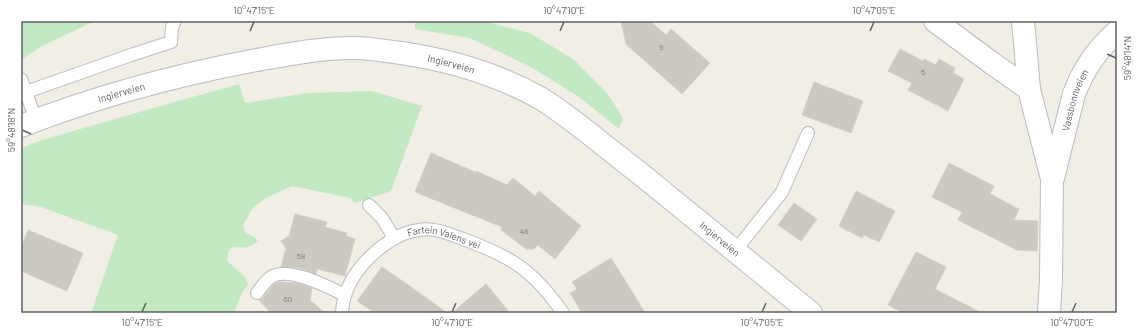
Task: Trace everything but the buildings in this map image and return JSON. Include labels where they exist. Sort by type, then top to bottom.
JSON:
[{"type":"main road","points":[[935,21],[992,64],[1029,89]]},
{"type":"main road","name":"Vassbonnveien","points":[[1023,21],[1029,89],[1052,180],[1051,280],[1049,313]]},
{"type":"main road","name":"Vassbonnveien","points":[[1052,180],[1058,163],[1074,94],[1078,83],[1099,49],[1117,32]]},
{"type":"main road","name":"Ingierveien","points":[[29,123],[98,100],[174,78],[218,68],[310,51],[354,48],[430,58],[463,66],[503,81],[540,98],[576,123],[629,164],[811,313]]},
{"type":"lane","points":[[26,92],[171,42],[174,21]]},
{"type":"lane","points":[[21,79],[26,92],[29,123]]},
{"type":"lane","points":[[735,251],[782,192],[808,133]]},
{"type":"lane","points":[[369,205],[382,218],[394,238]]},
{"type":"lane","name":"Fartein Valens vei","points":[[342,313],[345,295],[352,279],[367,260],[394,238],[406,232],[420,229],[447,233],[490,249],[508,258],[523,267],[549,292],[563,313]]},
{"type":"lane","points":[[257,294],[272,276],[288,274],[311,280],[345,295]]},
{"type":"green space","points":[[21,21],[95,21],[42,46],[21,60]]},
{"type":"green space","points":[[415,21],[483,21],[530,33],[573,59],[607,93],[623,118],[619,129],[579,97],[531,67],[470,38],[415,29]]},
{"type":"green space","points":[[239,84],[245,103],[308,93],[372,91],[422,106],[391,191],[355,203],[350,198],[292,186],[264,199],[252,209],[243,226],[245,232],[258,240],[244,248],[233,247],[229,250],[227,261],[245,277],[248,285],[243,291],[234,313],[91,313],[118,235],[41,207],[21,204],[21,148],[42,140]]}]
